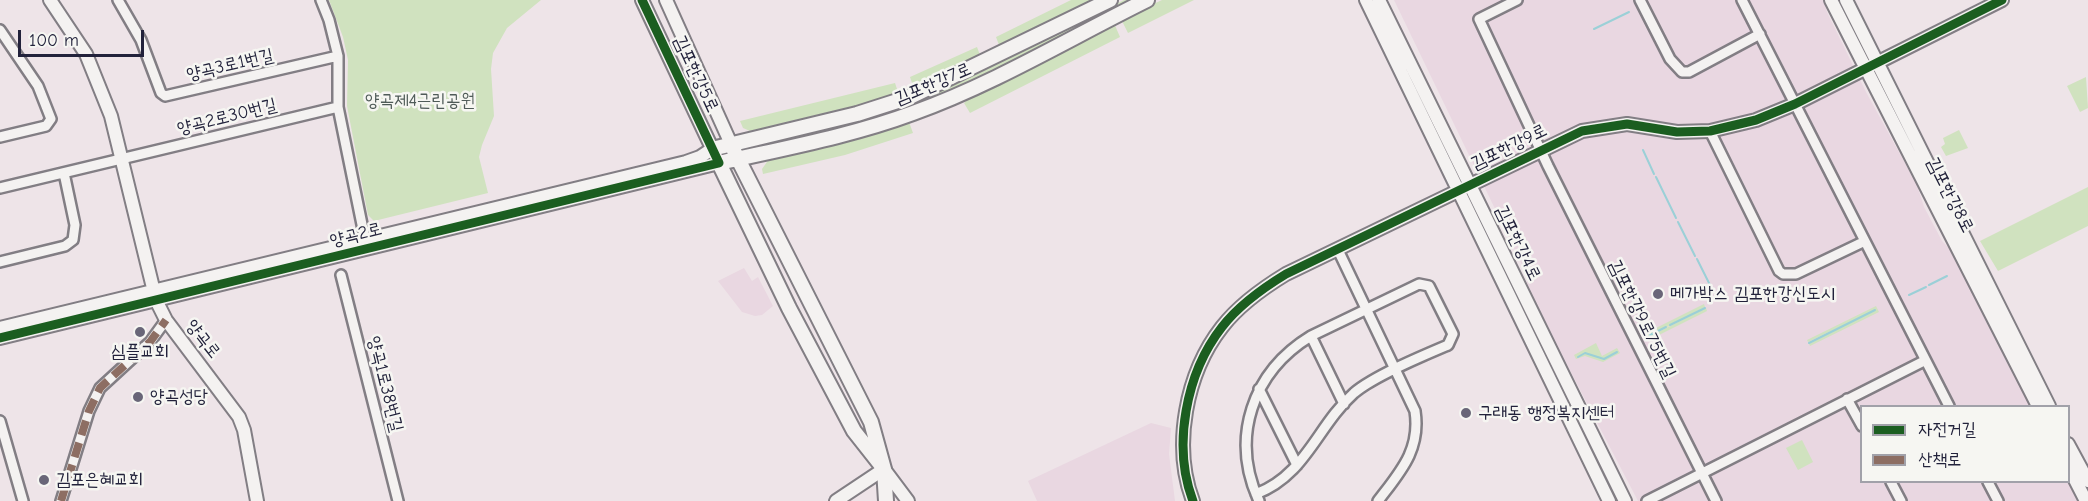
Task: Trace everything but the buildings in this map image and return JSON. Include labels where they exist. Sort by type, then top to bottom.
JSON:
[{"type":"main road","name":"김포한강7로","points":[[712,149],[856,114],[910,98],[1110,0]]},
{"type":"main road","name":"김포한강7로","points":[[720,163],[860,131],[915,113],[970,89],[1147,0]]},
{"type":"main road","name":"김포한강5로","points":[[731,144],[871,422],[884,469]]},
{"type":"main road","points":[[751,185],[753,164],[765,153]]},
{"type":"main road","name":"김포한강5로","points":[[720,163],[789,308],[854,431],[884,469]]},
{"type":"main road","points":[[884,469],[886,501]]},
{"type":"street","name":"양곡로","points":[[50,0],[86,54],[100,85],[123,159],[155,295],[166,320],[239,417],[247,441],[257,501]]},
{"type":"street","name":"양곡3로1번길","points":[[118,0],[141,40],[161,93],[165,96],[338,56]]},
{"type":"street","points":[[321,0],[329,20],[338,56],[338,107],[366,244]]},
{"type":"street","name":"김포한강5로","points":[[642,0],[720,163]]},
{"type":"street","name":"김포한강5로","points":[[666,0],[731,144]]},
{"type":"street","name":"김포한강4로","points":[[1366,0],[1609,501]]},
{"type":"street","name":"김포한강4로","points":[[1379,0],[1625,501]]},
{"type":"street","name":"김포한강9로75번길","points":[[1517,0],[1479,18],[1540,150],[1716,501]]},
{"type":"street","points":[[1640,0],[1670,59],[1682,72],[1689,72],[1760,34]]},
{"type":"street","points":[[1742,0],[1863,242],[1948,405]]},
{"type":"street","name":"김포한강8로","points":[[1831,0],[1864,69],[2037,405]]},
{"type":"street","name":"김포한강8로","points":[[1846,0],[2048,405]]},
{"type":"street","name":"김포한강9로","points":[[1193,501],[1186,475],[1184,436],[1191,392],[1208,349],[1222,327],[1236,312],[1270,284],[1582,131],[1627,124],[1677,132],[1710,131],[1756,120],[1795,104],[2002,0]]},
{"type":"street","points":[[0,30],[4,42],[38,86],[51,119],[46,126],[0,137]]},
{"type":"street","name":"양곡2로30번길","points":[[123,159],[338,107]]},
{"type":"street","points":[[1710,131],[1779,271],[1784,274],[1796,274],[1863,242]]},
{"type":"street","name":"양곡2로","points":[[366,244],[686,162],[700,158],[712,149]]},
{"type":"street","points":[[0,188],[123,159]]},
{"type":"street","name":"양곡2로","points":[[0,328],[155,295],[720,163]]},
{"type":"street","points":[[0,262],[65,246],[73,240],[75,225],[64,172]]},
{"type":"street","points":[[1338,250],[1415,411],[1416,437],[1411,456],[1378,501]]},
{"type":"street","name":"양곡1로38번길","points":[[341,275],[398,501]]},
{"type":"street","points":[[1419,284],[1424,284],[1432,291],[1453,334],[1453,340],[1448,345],[1362,387],[1344,404],[1297,465],[1280,483],[1258,498],[1249,475],[1246,441],[1251,407],[1259,389],[1282,357],[1311,336],[1419,284]]},
{"type":"street","name":"양곡2로","points":[[0,338],[155,295]]},
{"type":"street","points":[[61,501],[89,411],[100,388],[150,342],[166,320]]},
{"type":"street","points":[[1311,336],[1344,404]]},
{"type":"street","points":[[1647,501],[1924,361]]},
{"type":"street","points":[[1259,389],[1297,465]]},
{"type":"street","points":[[1847,399],[1860,422]]},
{"type":"street","points":[[0,421],[23,501]]},
{"type":"street","points":[[2070,448],[2088,481]]},
{"type":"street","points":[[836,501],[884,469],[908,501]]},
{"type":"street","points":[[2070,470],[2086,501]]},
{"type":"street","points":[[1892,483],[1901,501]]},
{"type":"street","points":[[1989,483],[1998,501]]},
{"type":"shaded area","points":[[1394,0],[1824,0],[1827,12],[1866,92],[1917,185],[1924,207],[1942,241],[1951,250],[2031,405],[1860,405],[1860,483],[2070,483],[2079,501],[1638,501],[1528,290],[1526,273]]},
{"type":"shaded area","points":[[744,268],[752,281],[758,277],[773,306],[762,315],[755,316],[742,312],[718,281]]},
{"type":"shaded area","points":[[1151,423],[1171,428],[1169,454],[1175,501],[1037,501],[1028,481]]},
{"type":"green space","name":"양곡제4근린공원","points":[[329,0],[541,0],[507,28],[493,53],[491,69],[494,116],[479,157],[488,193],[374,221],[368,215],[347,106],[348,60],[343,37]]},
{"type":"green space","points":[[1071,0],[1096,0],[1014,42],[999,45],[996,37]]},
{"type":"green space","points":[[1124,0],[1134,0],[978,79],[918,104],[919,100],[963,81]]},
{"type":"green space","points":[[1162,0],[1194,0],[1128,33],[1121,19]]},
{"type":"green space","points":[[1114,23],[1120,37],[970,113],[964,103],[974,94]]},
{"type":"green space","points":[[977,47],[980,55],[960,68],[914,89],[910,77]]},
{"type":"green space","points":[[2086,77],[2088,108],[2080,112],[2067,86]]},
{"type":"green space","points":[[895,83],[899,95],[750,131],[743,128],[740,121]]},
{"type":"green space","points":[[909,122],[913,133],[845,155],[763,174],[762,169],[769,159],[862,137]]},
{"type":"green space","points":[[1959,130],[1968,148],[1946,156],[1941,147],[1945,144],[1943,138]]},
{"type":"green space","points":[[2088,187],[2088,226],[1998,271],[1980,241]]},
{"type":"green space","points":[[1704,304],[1705,307],[1650,336],[1706,308],[1707,311],[1649,340],[1646,333]]},
{"type":"green space","points":[[1876,306],[1879,312],[1810,346],[1809,344],[1875,310],[1808,342],[1807,340]]},
{"type":"green space","points":[[1596,343],[1602,356],[1617,348],[1620,353],[1603,362],[1585,356],[1576,359],[1574,355]]},
{"type":"green space","points":[[1802,440],[1813,462],[1798,470],[1786,448]]},
{"type":"waterway","points":[[1594,29],[1629,12]]},
{"type":"waterway","points":[[1643,150],[1654,174]]},
{"type":"waterway","points":[[1656,177],[1676,218]]},
{"type":"waterway","points":[[1678,222],[1695,256]]},
{"type":"waterway","points":[[1697,259],[1711,287]]},
{"type":"waterway","points":[[1929,285],[1947,276]]},
{"type":"waterway","points":[[1909,295],[1926,287]]},
{"type":"waterway","points":[[1670,325],[1705,308]]},
{"type":"waterway","points":[[1809,343],[1875,310]]},
{"type":"waterway","points":[[1650,335],[1666,327]]},
{"type":"waterway","points":[[1578,357],[1585,353],[1604,359],[1617,352]]},
{"type":"marked path","points":[[61,501],[89,411],[100,388],[150,342],[166,320]]},
{"type":"cycle path","points":[[0,338],[719,163],[642,0]]},
{"type":"cycle path","points":[[1193,501],[1187,480],[1183,434],[1191,388],[1199,366],[1222,327],[1236,311],[1286,274],[1582,131],[1627,124],[1677,132],[1710,131],[1756,120],[1795,104],[2002,0]]},
{"type":"place","name":"메가박스 김포한강신도시","points":[[1658,294]]},
{"type":"place","name":"심플교회","points":[[140,332]]},
{"type":"place","name":"양곡성당","points":[[138,397]]},
{"type":"place","name":"구래동 행정복지센터","points":[[1466,413]]},
{"type":"place","name":"김포은혜교회","points":[[44,480]]}]
